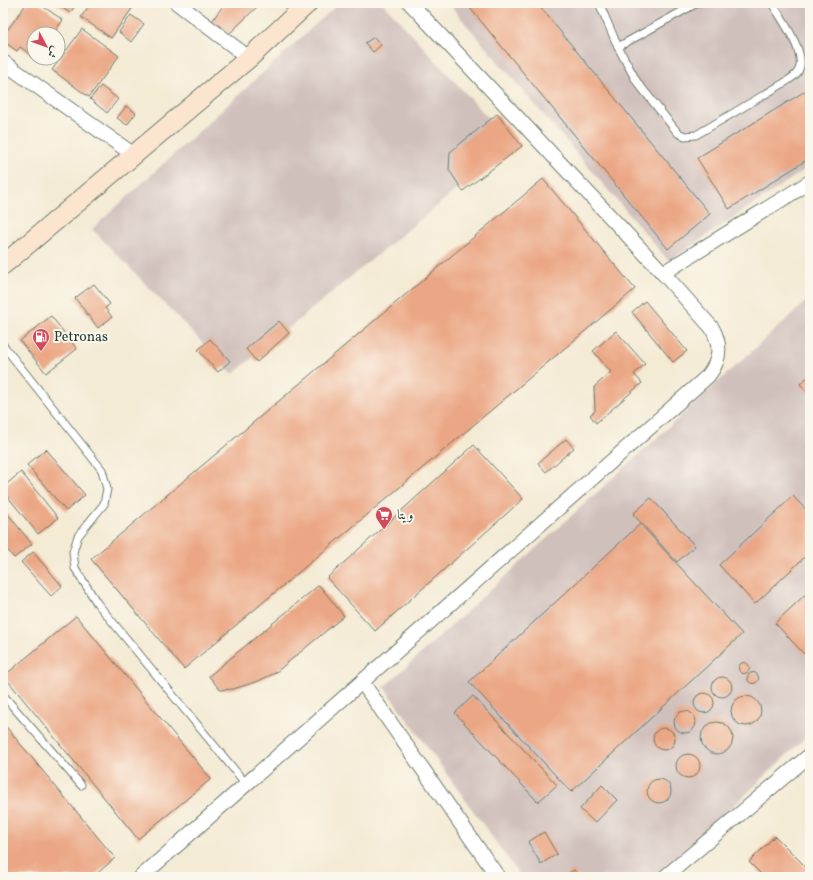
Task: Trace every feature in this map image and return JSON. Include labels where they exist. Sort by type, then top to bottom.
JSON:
[{"type":"street","points":[[177,3],[249,58]]},
{"type":"street","points":[[3,266],[249,58],[308,3]]},
{"type":"street","points":[[141,877],[702,382],[713,370],[717,362],[719,353],[717,336],[712,328],[663,273],[410,3]]},
{"type":"street","points":[[3,62],[134,155]]},
{"type":"street","points":[[663,273],[810,182]]},
{"type":"street","points":[[362,682],[498,877]]},
{"type":"street","points":[[666,877],[810,755]]},
{"type":"lane","points":[[599,3],[618,47],[637,82],[678,133],[686,136],[696,135],[784,83],[797,73],[801,60],[796,44],[772,3]]},
{"type":"lane","points":[[618,47],[697,3]]},
{"type":"lane","points":[[3,345],[102,470],[107,489],[104,504],[78,536],[73,552],[75,568],[97,603],[246,784]]},
{"type":"lane","points":[[3,695],[81,785]]},
{"type":"shaded area","points":[[339,3],[383,3],[512,144],[233,374],[92,229]]},
{"type":"shaded area","points":[[448,3],[810,3],[810,166],[669,261]]},
{"type":"shaded area","points":[[810,298],[810,733],[659,877],[521,877],[384,687]]},
{"type":"building","points":[[3,3],[11,3],[3,14]]},
{"type":"building","points":[[27,3],[38,3],[63,20],[59,26],[26,26],[26,51],[20,47],[17,51],[3,41],[3,36]]},
{"type":"building","points":[[55,3],[77,3],[70,13]]},
{"type":"building","points":[[91,3],[136,3],[111,38],[81,17]]},
{"type":"building","points":[[225,3],[261,3],[227,36],[209,25]]},
{"type":"building","points":[[466,3],[537,3],[710,214],[668,249]]},
{"type":"building","points":[[131,15],[144,24],[131,42],[119,32]]},
{"type":"building","points":[[82,29],[119,56],[89,97],[52,70],[55,66],[66,66],[66,51]]},
{"type":"building","points":[[374,37],[381,45],[373,52],[365,43]]},
{"type":"building","points":[[101,86],[118,99],[107,113],[90,99]]},
{"type":"building","points":[[810,88],[810,158],[729,209],[697,158]]},
{"type":"building","points":[[126,106],[136,113],[127,125],[117,118]]},
{"type":"building","points":[[497,114],[522,146],[463,191],[449,170],[450,152]]},
{"type":"building","points":[[543,179],[635,289],[184,669],[91,559]]},
{"type":"building","points":[[94,284],[110,304],[105,308],[112,317],[98,328],[75,298]]},
{"type":"building","points":[[645,301],[687,351],[673,362],[632,312]]},
{"type":"building","points":[[51,316],[77,349],[46,373],[20,341]]},
{"type":"building","points":[[279,321],[289,333],[257,362],[246,349]]},
{"type":"building","points":[[616,331],[645,364],[634,374],[642,383],[596,423],[590,415],[595,411],[594,387],[611,372],[593,351]]},
{"type":"building","points":[[210,339],[230,361],[218,372],[198,350]]},
{"type":"building","points":[[810,375],[810,395],[800,384]]},
{"type":"building","points":[[566,439],[574,448],[546,472],[538,463]]},
{"type":"building","points":[[474,445],[523,499],[375,631],[327,578]]},
{"type":"building","points":[[46,449],[85,495],[66,511],[27,465]]},
{"type":"building","points":[[21,472],[58,518],[38,534],[3,491],[3,487]]},
{"type":"building","points":[[793,496],[810,514],[810,552],[755,604],[719,565]]},
{"type":"building","points":[[651,498],[695,546],[677,562],[633,514]]},
{"type":"building","points":[[3,508],[32,544],[14,558],[3,544]]},
{"type":"building","points":[[640,524],[742,634],[571,792],[469,682]]},
{"type":"building","points":[[33,552],[62,586],[51,596],[21,562]]},
{"type":"building","points":[[319,585],[344,616],[275,673],[256,682],[233,689],[220,690],[209,676]]},
{"type":"building","points":[[810,590],[810,648],[804,654],[775,623]]},
{"type":"building","points":[[76,616],[211,779],[138,839],[4,676]]},
{"type":"building","points":[[744,662],[748,664],[750,668],[748,672],[744,674],[740,672],[738,668],[740,664]]},
{"type":"building","points":[[751,673],[755,673],[757,674],[757,682],[751,683],[748,680],[748,676]]},
{"type":"building","points":[[718,677],[726,677],[732,683],[732,691],[726,697],[718,697],[712,691],[712,683]]},
{"type":"building","points":[[700,693],[708,693],[714,699],[714,707],[708,713],[700,713],[694,707],[694,699]]},
{"type":"building","points":[[473,696],[557,785],[538,802],[455,713]]},
{"type":"building","points":[[746,696],[757,700],[761,711],[757,722],[746,726],[735,722],[731,711],[735,700]]},
{"type":"building","points":[[685,711],[693,714],[696,722],[693,730],[685,733],[677,730],[674,722],[677,714]]},
{"type":"building","points":[[717,722],[728,727],[733,738],[728,749],[717,754],[706,749],[701,738],[706,727]]},
{"type":"building","points":[[3,723],[115,858],[93,877],[7,877],[3,873]]},
{"type":"building","points":[[660,728],[668,728],[675,735],[675,743],[668,750],[660,750],[653,743],[653,735]]},
{"type":"building","points":[[688,754],[697,757],[700,766],[697,775],[688,778],[679,775],[676,766],[679,757]]},
{"type":"building","points":[[654,779],[664,779],[671,786],[671,796],[664,803],[654,803],[647,796],[647,786]]},
{"type":"building","points":[[602,785],[617,800],[595,823],[580,809]]},
{"type":"building","points":[[544,832],[557,854],[541,864],[528,842]]},
{"type":"building","points":[[775,836],[810,871],[810,877],[764,877],[749,862]]},
{"type":"building","points":[[574,870],[578,877],[563,877]]},
{"type":"place","name":"Petronas","points":[[41,352]]},
{"type":"place","name":"ويتا","points":[[384,530]]}]
